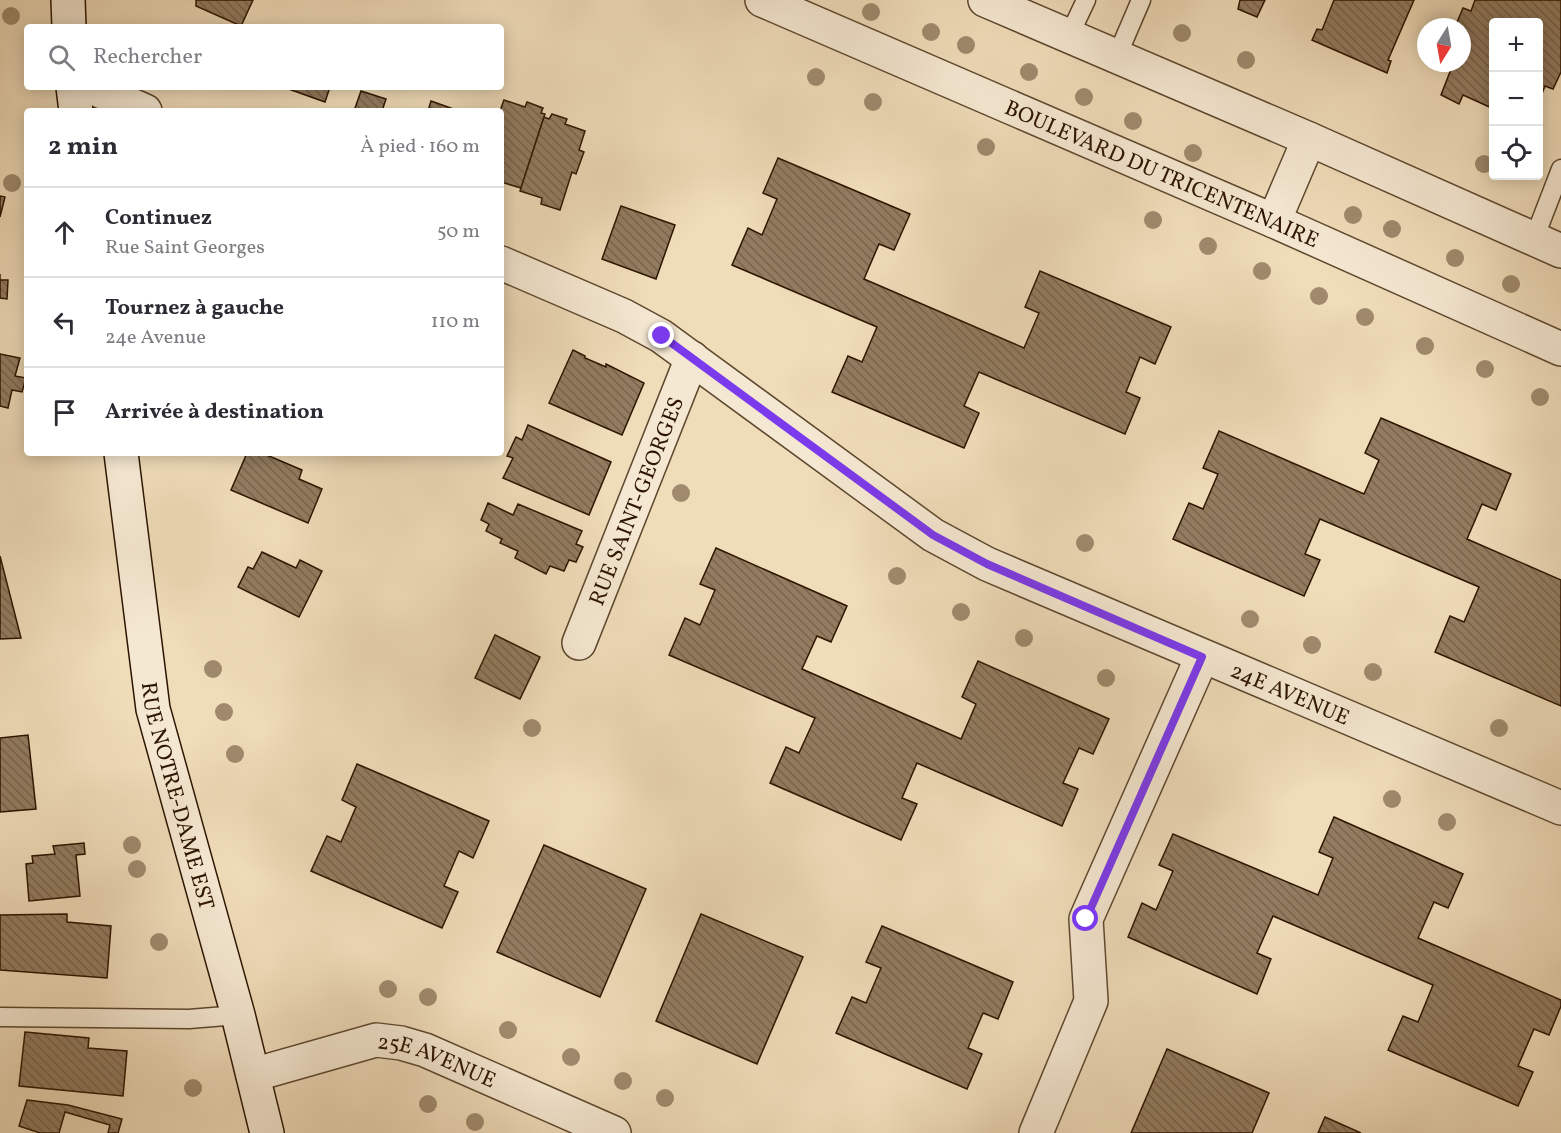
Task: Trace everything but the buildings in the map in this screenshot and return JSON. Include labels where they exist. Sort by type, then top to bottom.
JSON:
[{"type":"street","points":[[68,0],[69,24]]},
{"type":"street","name":"BOULEVARD DU TRICENTENAIRE","points":[[762,0],[1274,221],[1561,349]]},
{"type":"street","points":[[985,0],[1309,139],[1548,245]]},
{"type":"street","points":[[73,90],[76,108]]},
{"type":"street","points":[[98,90],[138,108]]},
{"type":"street","points":[[1274,221],[1309,139]]},
{"type":"street","name":"24E AVENUE","points":[[504,264],[624,316],[662,336],[933,535],[987,564],[1561,808]]},
{"type":"street","name":"RUE SAINT-GEORGES","points":[[579,643],[692,358]]},
{"type":"street","name":"RUE NOTRE-DAME EST","points":[[121,456],[153,709],[238,1015],[267,1133]]},
{"type":"street","points":[[1036,1133],[1091,1001],[1086,919],[1202,657]]},
{"type":"street","name":"25E AVENUE","points":[[253,1076],[376,1040],[401,1042],[425,1050],[614,1133]]},
{"type":"lane","points":[[1070,36],[1086,0]]},
{"type":"lane","points":[[1117,56],[1141,0]]},
{"type":"lane","points":[[1548,245],[1561,169]]},
{"type":"lane","points":[[0,1017],[189,1018],[238,1015]]},
{"type":"route","points":[[662,336],[834,465],[933,535],[987,564],[1202,657],[1086,919]]}]
